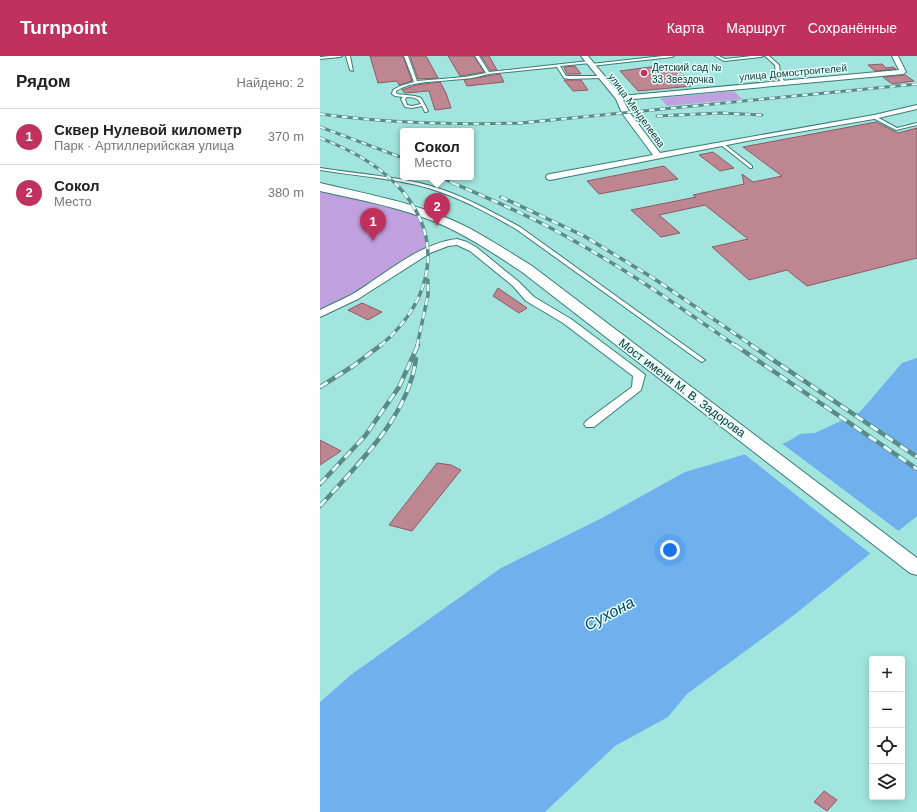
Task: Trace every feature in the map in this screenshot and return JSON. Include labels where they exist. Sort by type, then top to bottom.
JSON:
[{"type":"main road","name":"Мост имени М. В. Задорова","points":[[320,187],[418,212],[441,220],[475,236],[527,270],[917,568]]},
{"type":"street","name":"улица Менделеева","points":[[584,56],[619,98],[626,113],[659,157]]},
{"type":"street","name":"улица Домостроителей","points":[[619,98],[903,72],[895,56]]},
{"type":"street","points":[[550,178],[722,144],[874,117],[917,107]]},
{"type":"street","points":[[320,314],[354,297],[433,248],[451,242],[464,244],[473,249],[516,284],[530,299],[567,321],[639,375],[637,388],[590,424]]},
{"type":"lane","points":[[320,58],[340,56]]},
{"type":"lane","points":[[348,56],[352,70]]},
{"type":"lane","points":[[406,56],[416,83]]},
{"type":"lane","points":[[477,56],[488,74]]},
{"type":"lane","points":[[426,111],[417,98],[394,94],[394,91],[400,86],[416,83],[558,66],[672,56]]},
{"type":"lane","points":[[717,56],[724,60],[761,56]]},
{"type":"lane","points":[[767,56],[777,65],[778,73],[783,83]]},
{"type":"lane","points":[[558,66],[565,77],[601,77]]},
{"type":"lane","points":[[406,97],[403,99],[406,106],[412,107],[423,105]]},
{"type":"lane","points":[[874,117],[896,129],[917,124]]},
{"type":"lane","points":[[722,144],[751,167]]},
{"type":"lane","points":[[320,169],[429,188],[455,197],[496,215],[518,228],[702,360]]},
{"type":"shaded area","points":[[734,91],[742,99],[667,106],[660,98]]},
{"type":"shaded area","points":[[320,187],[417,212],[425,231],[427,251],[320,314]]},
{"type":"water","name":"Сухона","points":[[917,358],[917,516],[794,615],[687,694],[668,717],[615,746],[545,812],[320,812],[320,702],[352,674],[501,568],[602,518],[685,472],[787,442],[800,434],[815,433],[860,412],[902,363]]},
{"type":"pier","points":[[852,414],[917,457],[917,469],[842,418]]},
{"type":"pier","points":[[780,442],[900,532],[872,555],[743,453]]},
{"type":"building","points":[[370,56],[403,56],[412,81],[399,85],[397,81],[378,83]]},
{"type":"building","points":[[410,56],[426,56],[438,78],[418,79]]},
{"type":"building","points":[[448,56],[474,56],[484,72],[460,76]]},
{"type":"building","points":[[481,56],[489,56],[497,70],[490,70]]},
{"type":"building","name":"Детский сад № 33 Звёздочка","points":[[673,64],[693,86],[638,91],[620,71]]},
{"type":"building","points":[[882,64],[886,68],[893,67],[896,69],[875,71],[868,65]]},
{"type":"building","points":[[575,66],[581,74],[567,74],[564,67]]},
{"type":"building","points":[[500,74],[504,82],[467,86],[464,80]]},
{"type":"building","points":[[905,75],[914,81],[892,84],[883,77]]},
{"type":"building","points":[[564,80],[581,80],[588,90],[573,91]]},
{"type":"building","points":[[440,82],[446,93],[451,108],[435,110],[429,91],[405,93],[402,90],[416,85]]},
{"type":"building","points":[[876,122],[898,133],[917,128],[917,258],[807,286],[787,270],[749,280],[712,247],[748,239],[705,205],[659,215],[680,233],[661,237],[631,210],[696,197],[693,195],[744,184],[742,174],[753,182],[782,176],[743,147]]},
{"type":"building","points":[[713,152],[734,168],[720,171],[699,155]]},
{"type":"building","points":[[664,166],[678,179],[599,194],[587,181]]},
{"type":"building","points":[[498,288],[527,308],[519,313],[493,296]]},
{"type":"building","points":[[362,303],[382,312],[368,320],[348,310]]},
{"type":"building","points":[[320,440],[341,451],[320,465]]},
{"type":"building","points":[[437,463],[451,465],[461,470],[412,531],[389,525]]},
{"type":"building","points":[[824,791],[837,800],[827,811],[814,802]]},
{"type":"railway","points":[[320,114],[420,123],[521,123],[917,84]]},
{"type":"railway","points":[[657,116],[721,113],[762,115]]},
{"type":"railway","points":[[320,127],[400,157]]},
{"type":"railway","points":[[320,138],[360,157],[379,169],[395,183]]},
{"type":"railway","points":[[446,180],[455,184]]},
{"type":"railway","points":[[381,345],[398,328],[412,309],[422,288],[427,267],[427,246],[422,224],[412,203],[395,183]]},
{"type":"railway","points":[[453,183],[531,218],[597,254],[658,292],[736,346]]},
{"type":"railway","points":[[501,197],[584,236],[653,278],[753,346]]},
{"type":"railway","points":[[417,346],[428,295],[428,280]]},
{"type":"railway","points":[[320,387],[353,366],[381,345]]},
{"type":"railway","points":[[320,484],[365,436],[399,387],[418,345]]},
{"type":"railway","points":[[735,345],[917,469]]},
{"type":"railway","points":[[751,345],[917,457]]},
{"type":"railway","points":[[320,506],[365,456],[392,420],[403,401],[411,380],[416,359]]},
{"type":"place","name":"Детский сад № 33 Звёздочка","points":[[644,73]]},
{"type":"place","name":"Сокол","points":[[437,226]]},
{"type":"place","name":"Сквер Нулевой километр","points":[[373,241]]}]
